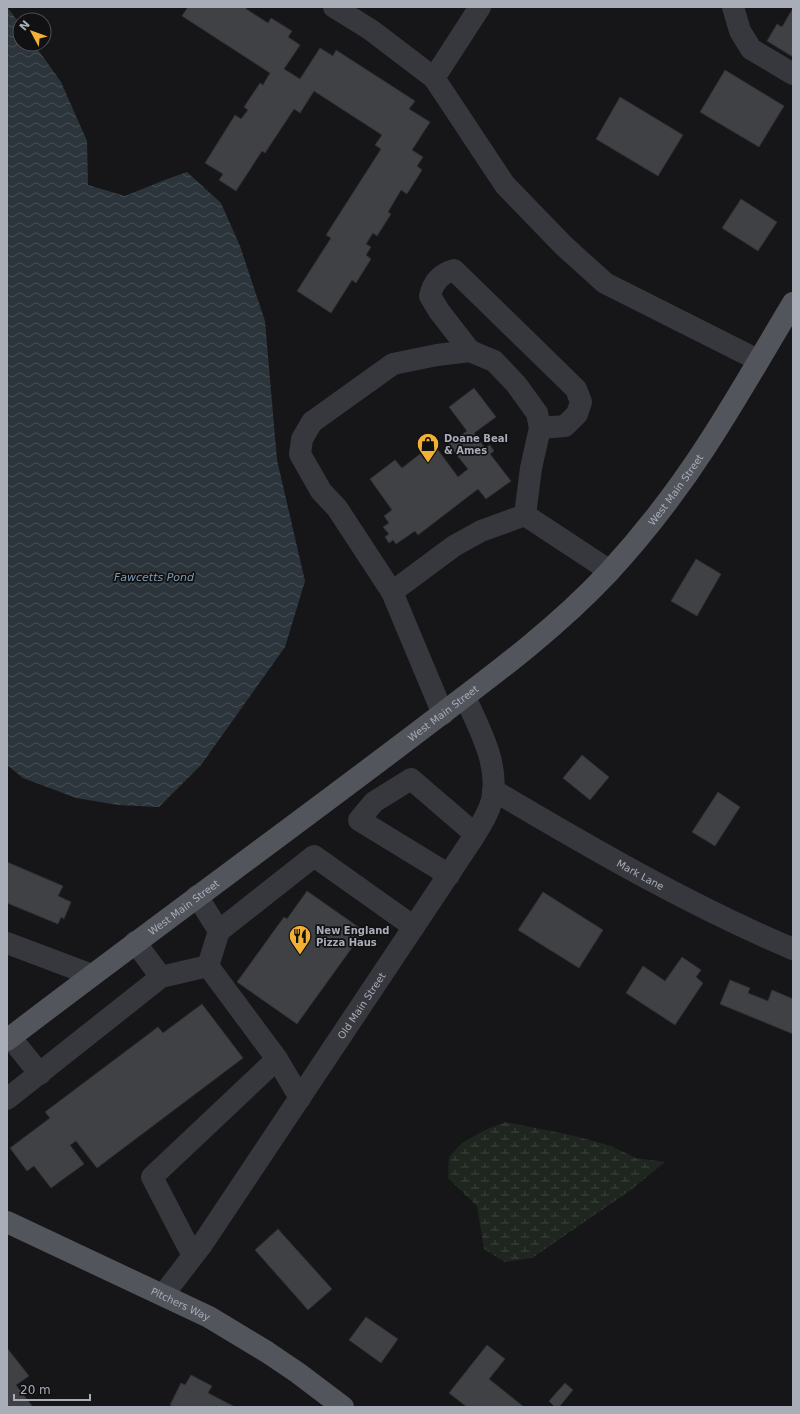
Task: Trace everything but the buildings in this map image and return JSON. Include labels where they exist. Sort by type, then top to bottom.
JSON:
[{"type":"main road","name":"West Main Street","points":[[9,1038],[135,942],[443,714],[546,631],[574,606],[610,571],[658,514],[705,448],[758,360],[791,312]]},
{"type":"main road","name":"Pitchers Way","points":[[7,1222],[209,1317],[267,1352],[298,1373],[341,1406]]},
{"type":"street","points":[[334,7],[371,30],[434,78],[505,185],[564,246],[605,283],[758,360]]},
{"type":"street","points":[[434,78],[480,7]]},
{"type":"street","points":[[733,7],[740,31],[751,49],[793,74]]},
{"type":"street","points":[[470,351],[439,311],[430,296],[432,285],[445,272],[454,270],[576,389],[581,402],[578,414],[565,426],[540,428]]},
{"type":"street","points":[[443,714],[392,592],[337,508],[321,491],[300,454],[302,439],[312,422],[393,364],[437,355],[470,351],[494,361],[516,384],[537,413],[540,428],[531,468],[525,515]]},
{"type":"street","points":[[392,592],[454,546],[481,531],[525,515]]},
{"type":"street","points":[[525,515],[610,571]]},
{"type":"street","name":"Old Main Street","points":[[163,1296],[193,1256],[300,1098],[485,817],[492,801],[494,790],[492,766],[482,735],[465,697]]},
{"type":"street","points":[[448,875],[360,820],[374,802],[411,779],[475,834]]},
{"type":"street","name":"Mark Lane","points":[[494,790],[583,843],[695,904],[793,949]]},
{"type":"street","points":[[208,966],[220,931],[314,856],[414,927]]},
{"type":"street","points":[[197,896],[220,931]]},
{"type":"street","points":[[135,942],[161,977]]},
{"type":"street","points":[[7,943],[92,975]]},
{"type":"street","points":[[7,1099],[161,977],[208,966]]},
{"type":"street","points":[[208,966],[277,1059],[300,1098]]},
{"type":"street","points":[[9,1038],[40,1074]]},
{"type":"street","points":[[193,1256],[152,1177],[277,1059]]},
{"type":"green space","points":[[505,1122],[575,1136],[611,1146],[636,1158],[665,1162],[632,1189],[532,1258],[505,1262],[484,1249],[477,1206],[448,1178],[449,1157],[462,1143],[485,1130]]},
{"type":"water","name":"Fawcetts Pond","points":[[7,7],[12,14],[12,52],[40,52],[61,82],[87,141],[88,185],[125,196],[187,172],[221,203],[240,246],[265,321],[277,460],[305,581],[285,647],[201,765],[159,807],[118,805],[76,798],[23,778],[7,765]]},
{"type":"place","name":"Doane Beal & Ames","points":[[428,464]]},
{"type":"place","name":"New England Pizza Haus","points":[[300,956]]}]
